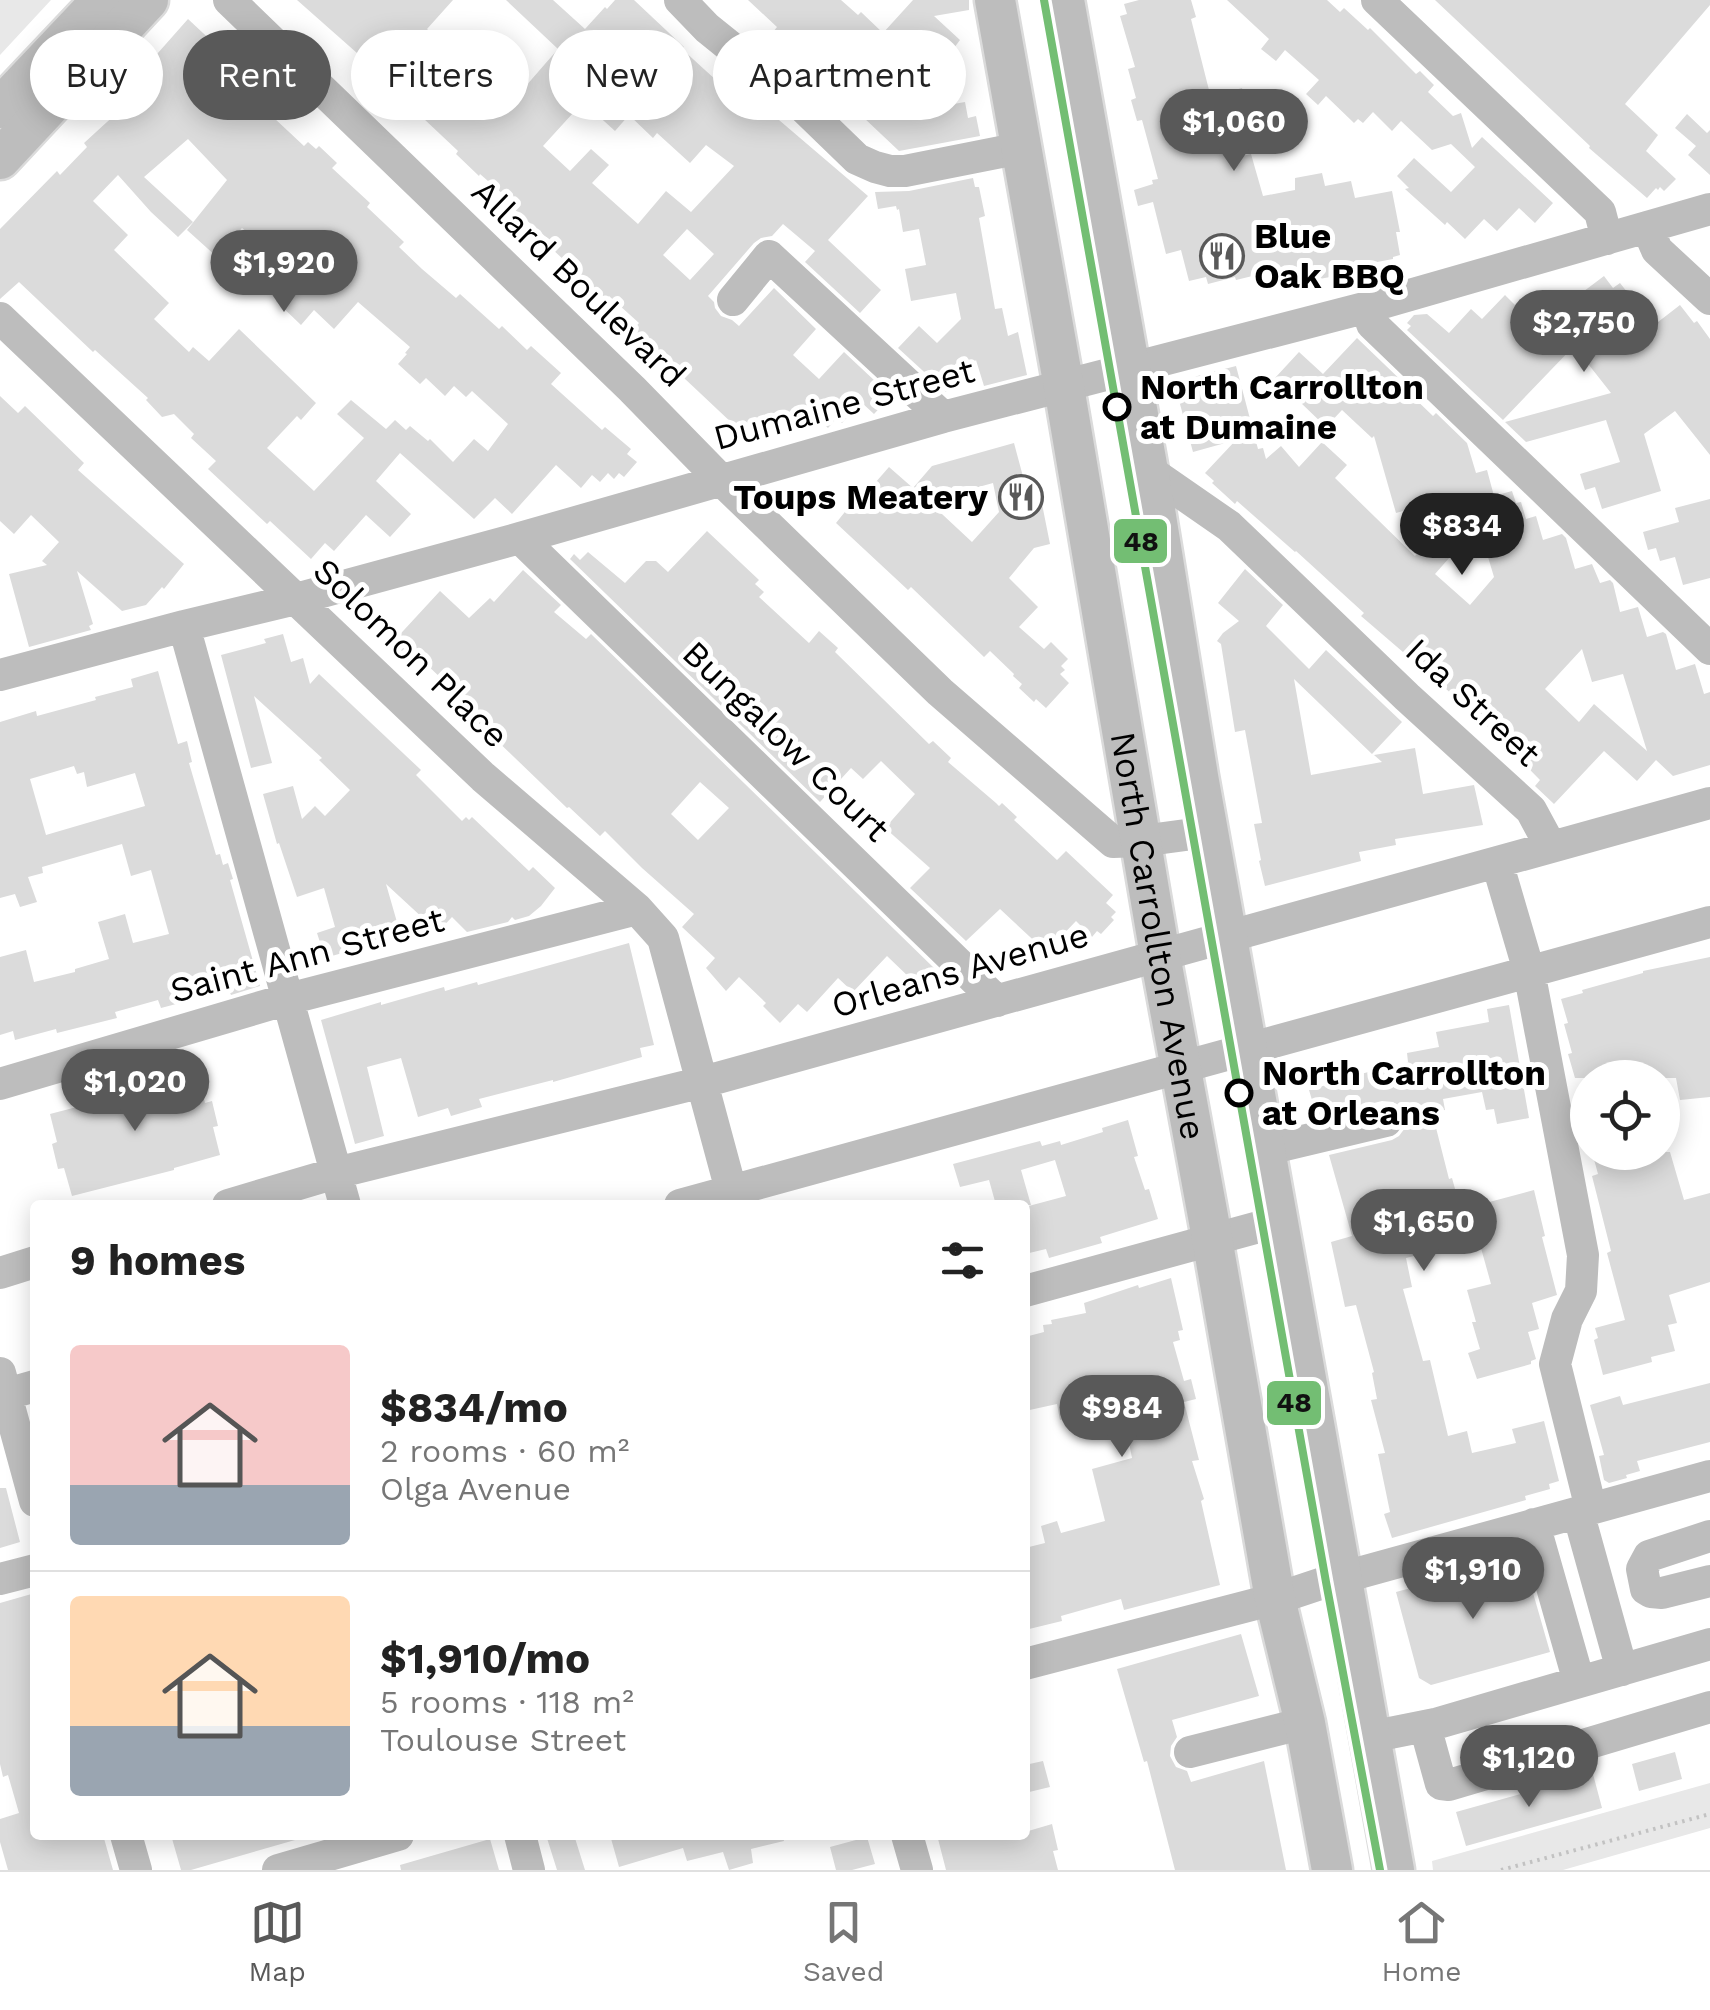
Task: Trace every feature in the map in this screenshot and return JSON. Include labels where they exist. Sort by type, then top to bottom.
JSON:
[{"type":"main road","points":[[0,108],[102,0]]},
{"type":"main road","points":[[0,159],[148,0]]},
{"type":"main road","name":"North Carrollton Avenue","points":[[995,0],[1275,1599],[1332,1870]]},
{"type":"main road","name":"North Carrollton Avenue","points":[[1064,0],[1246,1049],[1394,1870]]},
{"type":"street","name":"Allard Boulevard","points":[[228,0],[940,692],[1113,842],[1208,832]]},
{"type":"street","points":[[680,0],[707,28],[794,98],[857,160],[890,171],[904,170],[1021,148]]},
{"type":"street","points":[[1377,0],[1600,212],[1607,239]]},
{"type":"street","name":"Dumaine Street","points":[[0,675],[520,538],[943,416],[1368,307],[1710,209]]},
{"type":"street","points":[[1648,227],[1656,250],[1710,300]]},
{"type":"street","points":[[733,300],[769,256],[943,416]]},
{"type":"street","points":[[1368,307],[1372,324],[1710,649]]},
{"type":"street","name":"Solomon Place","points":[[0,318],[483,777],[637,909],[663,938],[733,1198]]},
{"type":"street","name":"Ida Street","points":[[1148,470],[1229,526],[1531,810],[1551,847]]},
{"type":"street","name":"Bungalow Court","points":[[520,538],[997,1001]]},
{"type":"street","points":[[184,626],[344,1200]]},
{"type":"street","name":"Orleans Avenue","points":[[245,1200],[336,1173],[704,1082],[1710,803]]},
{"type":"street","points":[[1497,862],[1529,970],[1583,1255],[1581,1291],[1555,1364],[1622,1670]]},
{"type":"street","name":"Saint Ann Street","points":[[0,1084],[288,999],[637,909]]},
{"type":"street","points":[[733,1198],[1180,1067],[1710,922]]},
{"type":"street","points":[[1264,1150],[1386,1121]]},
{"type":"street","points":[[1030,1289],[1277,1222]]},
{"type":"street","points":[[0,1272],[30,1263]]},
{"type":"street","points":[[10,1387],[30,1478]]},
{"type":"street","points":[[1030,1663],[1275,1599],[1710,1476]]},
{"type":"street","points":[[1534,1524],[1579,1682]]},
{"type":"street","points":[[1710,1536],[1649,1556],[1642,1569],[1650,1592],[1662,1593],[1710,1581]]},
{"type":"street","points":[[0,1579],[30,1571]]},
{"type":"street","points":[[1370,1737],[1425,1726],[1710,1644]]},
{"type":"street","points":[[1425,1726],[1442,1784],[1449,1785],[1710,1708]]},
{"type":"street","points":[[1190,1752],[1304,1723]]},
{"type":"street","points":[[127,1840],[136,1870]]},
{"type":"street","points":[[290,1868],[382,1840]]},
{"type":"street","points":[[521,1840],[530,1870]]},
{"type":"street","points":[[908,1840],[917,1870]]},
{"type":"path","points":[[1501,1870],[1710,1814]]},
{"type":"shaded area","points":[[0,0],[51,0],[0,55]]},
{"type":"shaded area","points":[[1710,1783],[1710,1828],[1563,1870],[1433,1870],[1432,1861]]},
{"type":"building","points":[[297,0],[453,0],[427,29],[351,30],[351,48]]},
{"type":"building","points":[[506,0],[553,0],[585,29],[615,0],[634,0],[666,30],[549,30],[549,41]]},
{"type":"building","points":[[748,0],[841,0],[880,30],[775,30],[777,27]]},
{"type":"building","points":[[913,0],[969,0],[969,10],[934,16],[949,30],[886,30]]},
{"type":"building","points":[[1139,0],[1191,0],[1196,17],[1191,19],[1210,94],[1242,88],[1247,108],[1226,114],[1238,157],[1251,154],[1263,196],[1295,190],[1295,178],[1322,173],[1325,186],[1351,181],[1355,198],[1392,191],[1400,255],[1340,269],[1341,275],[1281,290],[1277,270],[1208,284],[1206,277],[1189,281],[1181,250],[1166,254],[1153,202],[1138,206],[1134,190],[1158,179],[1142,120],[1137,121],[1131,100],[1136,98],[1128,69],[1135,67],[1120,16],[1127,14],[1124,4]]},
{"type":"building","points":[[1227,0],[1327,0],[1340,12],[1344,8],[1416,74],[1420,71],[1434,85],[1428,92],[1453,116],[1461,113],[1472,148],[1482,137],[1553,203],[1535,223],[1519,208],[1497,231],[1484,219],[1465,239],[1405,189],[1409,188],[1397,176],[1414,158],[1451,192],[1475,167],[1451,144],[1432,150],[1401,121],[1392,131],[1373,112],[1363,123],[1358,119],[1354,123],[1326,96],[1318,105],[1306,94],[1319,80],[1285,50],[1276,61],[1261,49],[1269,39]]},
{"type":"building","points":[[1435,0],[1710,0],[1710,5],[1625,104],[1658,135],[1646,151],[1676,179],[1664,191],[1656,188],[1647,198],[1589,148]]},
{"type":"building","points":[[188,19],[200,30],[183,30],[183,120],[276,120],[304,146],[308,142],[316,149],[319,146],[337,163],[332,168],[404,242],[399,247],[456,298],[460,294],[499,329],[502,326],[527,350],[531,346],[561,373],[551,384],[602,430],[605,427],[631,449],[627,454],[637,462],[624,477],[619,473],[614,479],[608,473],[600,482],[592,475],[581,488],[556,465],[512,514],[495,498],[474,519],[400,453],[376,481],[411,514],[390,537],[366,515],[334,551],[325,543],[311,559],[208,469],[216,461],[191,438],[194,434],[174,414],[162,417],[148,398],[19,282],[0,299],[0,229],[57,171],[60,175],[87,147],[84,143],[109,120],[163,120],[163,47]],"holes":[[[188,139],[227,180],[187,230],[217,257],[242,228],[249,234],[251,231],[287,264],[316,233],[351,264],[328,289],[306,269],[276,301],[301,325],[314,310],[334,329],[358,302],[410,347],[398,364],[420,384],[426,378],[445,396],[454,386],[466,397],[472,391],[508,424],[488,451],[474,439],[453,462],[410,426],[406,430],[395,420],[386,429],[351,400],[337,414],[364,438],[314,491],[267,448],[297,416],[301,420],[316,403],[239,329],[209,361],[193,347],[189,352],[154,319],[169,303],[114,250],[128,235],[93,201],[118,175],[178,237],[193,222],[144,177]]]},
{"type":"building","points":[[549,59],[549,120],[567,120],[543,146],[570,171],[591,149],[609,165],[592,183],[638,224],[666,191],[691,212],[734,166],[706,145],[690,163],[657,133],[653,138],[634,120],[693,120],[693,59],[713,77],[713,120],[779,120],[868,196],[828,240],[881,290],[860,313],[805,262],[815,251],[783,224],[772,236],[754,243],[708,296],[715,308],[739,326],[774,288],[816,329],[793,355],[819,379],[844,352],[891,396],[874,414],[861,402],[842,423],[837,418],[828,428],[808,410],[796,424],[781,411],[751,441],[633,330],[639,323],[609,296],[606,299],[551,248],[554,244],[456,154],[458,151],[425,120],[529,120],[529,82]],"holes":[[[687,229],[714,254],[690,280],[663,255]]]},
{"type":"building","points":[[966,107],[968,118],[976,116],[980,136],[899,151],[866,120],[966,120]]},
{"type":"building","points":[[1687,114],[1707,133],[1710,130],[1710,175],[1688,155],[1696,146],[1675,128]]},
{"type":"building","points":[[603,120],[625,120],[615,131]]},
{"type":"building","points":[[973,178],[975,187],[979,187],[985,216],[979,218],[995,309],[1002,308],[1008,336],[1018,332],[1027,375],[984,386],[976,360],[946,392],[898,348],[919,326],[937,343],[961,319],[956,293],[911,301],[905,269],[926,265],[919,229],[903,232],[899,209],[878,209],[875,192],[909,191]]},
{"type":"building","points":[[1604,276],[1613,288],[1620,283],[1631,297],[1605,317],[1627,346],[1680,305],[1710,339],[1710,455],[1675,411],[1644,434],[1661,491],[1602,509],[1595,487],[1585,490],[1580,474],[1620,462],[1606,420],[1526,442],[1505,422],[1611,393],[1574,346],[1503,420],[1407,330],[1411,326],[1407,323],[1414,315],[1427,314],[1449,333],[1471,309],[1482,319],[1505,295],[1515,305],[1540,292],[1551,316]]},
{"type":"building","points":[[1357,338],[1433,416],[1436,413],[1467,443],[1476,473],[1487,470],[1494,496],[1512,491],[1516,503],[1521,502],[1526,519],[1536,516],[1543,540],[1562,534],[1575,569],[1592,564],[1600,583],[1613,583],[1620,612],[1638,607],[1647,637],[1666,634],[1676,670],[1695,664],[1704,694],[1710,692],[1710,765],[1673,776],[1656,760],[1637,781],[1604,751],[1554,804],[1535,786],[1540,780],[1474,713],[1361,616],[1364,613],[1296,551],[1212,483],[1205,473],[1236,440],[1193,452],[1174,382],[1236,366],[1258,449],[1263,448],[1266,459],[1281,446],[1299,467],[1322,442],[1347,465],[1335,478],[1415,556],[1437,532],[1428,504],[1396,513],[1374,436],[1342,410],[1326,427],[1275,378],[1299,352],[1323,374]],"holes":[[[1485,547],[1494,577],[1470,605],[1435,574],[1450,557]],[[1582,649],[1592,682],[1623,674],[1647,751],[1594,704],[1579,722],[1545,689]]]},
{"type":"building","points":[[0,396],[18,413],[25,406],[84,463],[78,470],[184,564],[146,605],[122,611],[77,571],[93,624],[89,626],[91,630],[29,647],[9,574],[47,565],[42,561],[59,542],[31,515],[14,534],[0,521]]},
{"type":"building","points":[[1014,443],[1025,484],[1031,483],[1034,500],[1041,499],[1050,544],[1034,548],[1009,578],[1038,607],[1019,627],[1044,649],[1051,642],[1068,659],[1060,674],[1069,683],[1046,708],[1019,688],[1022,684],[990,651],[984,657],[836,523],[864,488],[868,491],[889,467],[913,488],[932,466]],"holes":[[[993,483],[999,512],[972,542],[928,501]]]},
{"type":"building","points":[[1710,499],[1710,578],[1683,585],[1675,557],[1660,561],[1656,548],[1648,550],[1643,532],[1679,522],[1675,508]]},
{"type":"building","points":[[707,531],[759,580],[755,584],[764,592],[759,597],[809,643],[819,631],[838,648],[835,652],[929,744],[933,741],[951,758],[948,762],[999,806],[1002,803],[1017,817],[1014,820],[1057,860],[1066,851],[1113,895],[1106,903],[1116,912],[1111,917],[1114,920],[1101,934],[1097,931],[1092,937],[1076,921],[1056,942],[1052,938],[1043,949],[1000,909],[966,941],[910,888],[930,868],[885,828],[915,794],[881,761],[863,779],[851,768],[820,802],[570,559],[574,554],[580,560],[588,552],[625,583],[646,561],[656,561],[668,572]]},
{"type":"building","points":[[1245,569],[1283,605],[1266,626],[1309,669],[1326,650],[1402,722],[1372,754],[1294,679],[1311,775],[1382,762],[1374,755],[1415,748],[1423,794],[1474,785],[1483,825],[1395,839],[1396,845],[1359,852],[1361,861],[1265,886],[1254,824],[1262,823],[1245,730],[1235,732],[1221,644],[1217,641],[1239,621],[1218,603]]},
{"type":"building","points":[[523,570],[561,605],[554,612],[586,639],[591,634],[934,968],[922,980],[917,976],[912,980],[887,956],[853,992],[838,978],[807,1012],[798,1004],[780,1023],[739,977],[726,991],[706,968],[715,958],[682,927],[694,914],[605,831],[600,836],[567,808],[462,707],[466,702],[423,661],[418,667],[392,643],[440,591],[469,618],[490,598],[494,602]],"holes":[[[700,782],[729,808],[698,840],[671,814]]]},
{"type":"building","points":[[283,634],[291,662],[303,658],[310,684],[319,674],[421,770],[416,775],[462,821],[472,817],[529,871],[533,867],[555,888],[541,906],[529,916],[515,920],[512,917],[508,922],[467,932],[452,917],[438,932],[386,884],[401,936],[325,958],[317,933],[335,927],[324,888],[297,897],[263,794],[293,786],[302,819],[315,806],[325,816],[350,790],[319,760],[322,758],[254,696],[272,763],[251,768],[221,655],[266,643],[264,639]]},
{"type":"building","points":[[158,671],[178,744],[187,741],[192,762],[189,763],[216,855],[220,854],[223,865],[228,863],[260,986],[161,1008],[158,1000],[115,1012],[117,1018],[57,1033],[56,1029],[15,1040],[13,1031],[0,1035],[0,957],[26,950],[34,982],[109,959],[98,922],[125,914],[133,943],[169,934],[151,870],[131,876],[122,844],[42,867],[43,873],[28,877],[37,902],[20,907],[15,894],[0,898],[0,722],[96,700],[95,697],[133,687],[131,679]],"holes":[[[74,766],[77,774],[84,772],[87,787],[135,773],[145,806],[46,835],[30,779]]]},
{"type":"building","points":[[629,943],[654,1045],[640,1048],[642,1057],[479,1099],[482,1107],[451,1116],[448,1108],[418,1117],[401,1058],[367,1067],[384,1136],[355,1144],[321,1020],[444,987],[445,991],[477,982],[478,985]]},
{"type":"building","points":[[1710,957],[1710,1097],[1680,1100],[1680,1060],[1570,1061],[1568,1054],[1572,1053],[1564,1024],[1568,1023],[1561,999],[1643,971]]},
{"type":"building","points":[[1509,1005],[1529,1118],[1497,1124],[1494,1109],[1486,1110],[1482,1092],[1443,1099],[1445,1110],[1432,1112],[1464,1221],[1433,1228],[1438,1250],[1406,1258],[1412,1287],[1403,1289],[1423,1361],[1430,1360],[1448,1436],[1467,1431],[1472,1453],[1516,1443],[1512,1429],[1544,1421],[1559,1481],[1549,1484],[1550,1489],[1525,1496],[1526,1500],[1392,1538],[1384,1514],[1390,1512],[1378,1454],[1385,1453],[1371,1400],[1377,1399],[1374,1372],[1356,1305],[1345,1307],[1331,1242],[1352,1236],[1329,1155],[1392,1140],[1405,1128],[1406,1117],[1393,1102],[1382,1101],[1317,1117],[1309,1090],[1408,1062],[1407,1053],[1439,1047],[1436,1032],[1489,1022],[1487,1009]]},
{"type":"building","points":[[198,1074],[205,1103],[212,1101],[220,1155],[72,1196],[64,1168],[58,1169],[50,1114],[115,1097],[111,1083],[140,1075],[143,1088]]},
{"type":"building","points":[[1128,1120],[1138,1156],[1134,1157],[1158,1219],[1100,1237],[1102,1243],[1049,1258],[1046,1249],[1030,1253],[1030,1206],[1066,1196],[1055,1160],[1021,1170],[1030,1200],[995,1200],[989,1180],[960,1187],[953,1164],[1040,1141],[1042,1146],[1060,1141],[1061,1145],[1103,1132],[1102,1128]]},
{"type":"building","points":[[1597,1170],[1675,1170],[1684,1200],[1710,1193],[1710,1282],[1669,1295],[1677,1323],[1668,1325],[1675,1351],[1651,1357],[1652,1362],[1603,1375],[1595,1328],[1625,1320],[1592,1176],[1598,1174]]},
{"type":"building","points":[[1534,1190],[1557,1295],[1532,1303],[1539,1329],[1528,1332],[1536,1359],[1531,1364],[1477,1379],[1468,1353],[1480,1349],[1467,1290],[1491,1284],[1474,1223],[1467,1225],[1463,1209]]},
{"type":"building","points":[[1171,1278],[1183,1330],[1178,1331],[1180,1340],[1173,1342],[1184,1381],[1191,1379],[1196,1399],[1184,1402],[1199,1460],[1192,1461],[1204,1499],[1201,1501],[1220,1585],[1124,1610],[1121,1599],[1030,1629],[1030,1547],[1045,1543],[1041,1526],[1057,1521],[1061,1533],[1105,1521],[1092,1469],[1132,1458],[1121,1402],[1060,1420],[1057,1404],[1030,1410],[1030,1336],[1044,1332],[1043,1325],[1052,1324],[1051,1320],[1086,1313],[1084,1303],[1138,1285],[1139,1288]]},
{"type":"building","points":[[1710,1383],[1710,1442],[1637,1461],[1640,1471],[1609,1483],[1604,1480],[1599,1456],[1604,1455],[1590,1405],[1620,1396],[1623,1405]]},
{"type":"building","points":[[0,1488],[6,1488],[20,1542],[0,1548]]},
{"type":"building","points":[[1523,1558],[1550,1652],[1431,1685],[1419,1678],[1396,1592]]},
{"type":"building","points":[[30,1594],[30,1840],[104,1840],[113,1870],[8,1870],[0,1842],[0,1819],[19,1813],[8,1775],[3,1777],[0,1764],[0,1603]]},
{"type":"building","points":[[1241,1634],[1259,1696],[1172,1720],[1177,1737],[1170,1756],[1176,1767],[1187,1771],[1191,1782],[1264,1761],[1286,1870],[1175,1870],[1147,1761],[1144,1762],[1117,1669]]},
{"type":"building","points":[[1675,1752],[1682,1779],[1639,1791],[1632,1764]]},
{"type":"building","points":[[1043,1761],[1050,1787],[1030,1792],[1030,1764]]},
{"type":"building","points":[[1593,1774],[1602,1808],[1466,1846],[1456,1812]]},
{"type":"building","points":[[1052,1824],[1058,1870],[946,1870],[938,1840],[1030,1840],[1030,1831]]},
{"type":"building","points":[[172,1840],[295,1840],[191,1870],[181,1870]]},
{"type":"building","points":[[490,1840],[499,1870],[401,1870],[400,1865]]},
{"type":"building","points":[[548,1840],[576,1840],[585,1870],[557,1870]]},
{"type":"building","points":[[611,1840],[784,1841],[751,1849],[753,1863],[729,1870],[723,1852],[687,1861],[683,1848],[619,1867]]},
{"type":"building","points":[[868,1840],[875,1864],[836,1870],[830,1847]]},
{"type":"transit line","name":"48","points":[[1044,0],[1380,1870]]},
{"type":"place","name":"Blue Oak BBQ","points":[[1222,256]]},
{"type":"place","name":"North Carrollton at Dumaine","points":[[1117,407]]},
{"type":"place","name":"Toups Meatery","points":[[1021,497]]},
{"type":"place","name":"North Carrollton at Orleans","points":[[1239,1093]]}]
